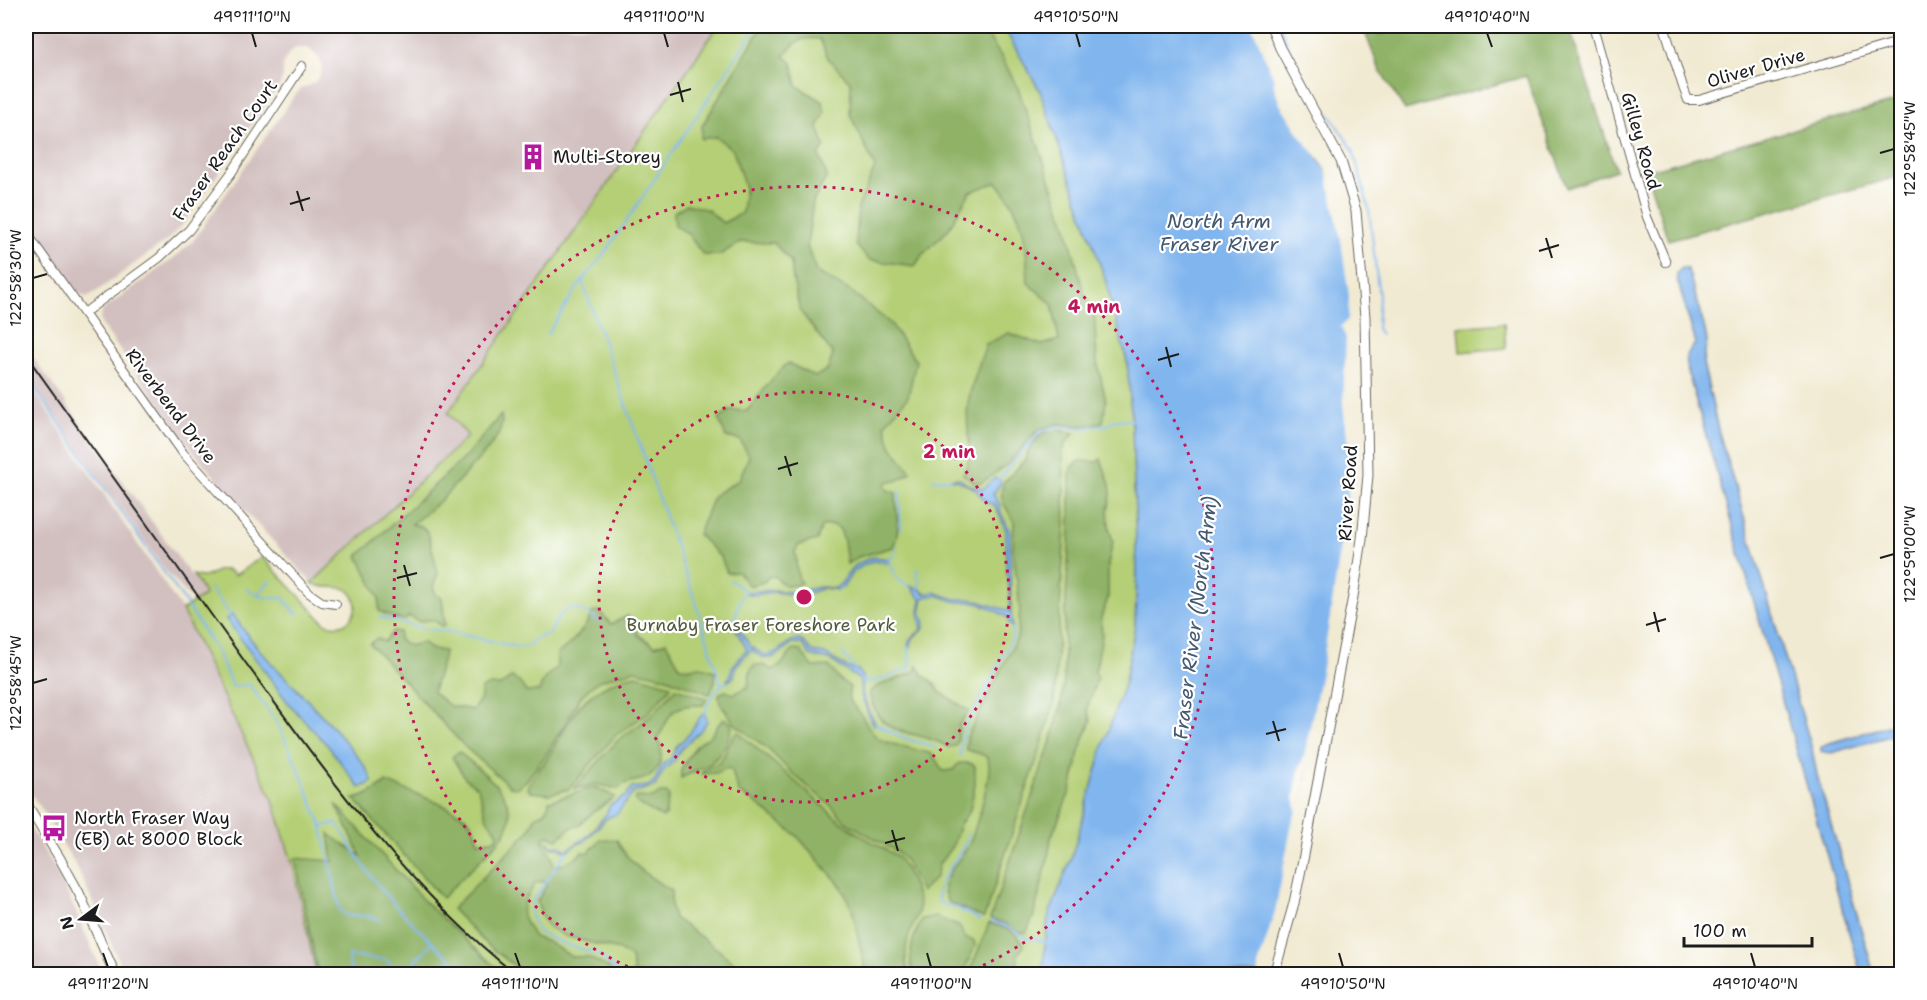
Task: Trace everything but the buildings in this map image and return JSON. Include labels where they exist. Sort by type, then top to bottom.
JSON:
[{"type":"street","name":"River Road","points":[[1271,26],[1280,48],[1341,161],[1356,212],[1365,317],[1368,475],[1354,591],[1294,903],[1274,975]]},
{"type":"street","name":"Gilley Road","points":[[1593,26],[1647,217],[1666,262]]},
{"type":"street","name":"Oliver Drive","points":[[1664,26],[1688,100],[1699,100],[1902,41]]},
{"type":"street","name":"Fraser Reach Court","points":[[84,313],[159,258],[189,230],[232,172],[302,66]]},
{"type":"street","name":"Riverbend Drive","points":[[26,232],[183,453],[309,593],[322,602],[336,604]]},
{"type":"street","points":[[26,803],[79,893],[115,975]]},
{"type":"shaded area","points":[[26,26],[718,26],[469,436],[312,583],[229,494],[192,450],[102,325],[100,319],[103,310],[193,241],[295,95],[319,77],[322,69],[319,58],[308,48],[296,48],[290,52],[283,63],[283,77],[280,84],[183,224],[167,240],[86,297],[77,292],[26,220]]},
{"type":"shaded area","points":[[26,348],[383,840],[207,616],[166,571],[26,375]]},
{"type":"shaded area","points":[[26,379],[182,610],[273,800],[293,866],[316,974],[125,974],[78,869],[46,815],[26,787]]},
{"type":"shaded area","points":[[26,821],[67,892],[103,974],[26,974]]},
{"type":"green space","name":"Burnaby Fraser Foreshore Park","points":[[718,26],[1003,26],[1040,91],[1105,279],[1127,361],[1132,423],[1137,573],[1135,626],[1125,682],[1072,856],[1048,918],[1043,968],[1040,974],[423,974],[441,966],[414,974],[346,974],[315,969],[293,866],[273,800],[182,610],[205,595],[193,575],[203,577],[226,570],[235,575],[262,557],[325,623],[336,626],[350,620],[356,605],[349,591],[344,588],[325,587],[312,583],[468,436],[448,413]]},
{"type":"green space","points":[[762,26],[981,26],[1001,56],[1018,88],[1067,228],[1085,297],[1094,310],[1097,361],[1106,401],[1103,422],[1083,426],[1058,424],[1039,429],[1007,465],[981,483],[975,483],[963,474],[969,457],[968,403],[986,344],[1009,333],[1042,345],[1059,340],[1052,304],[1028,283],[1023,229],[1014,207],[997,182],[970,192],[948,230],[922,255],[915,266],[869,260],[856,245],[858,208],[875,167],[850,114],[851,83],[828,58],[820,39],[799,41],[784,56],[792,63],[797,86],[822,101],[825,113],[818,127],[825,147],[819,155],[827,176],[813,202],[807,246],[816,272],[852,292],[891,324],[916,361],[908,397],[885,424],[891,446],[911,472],[897,481],[889,481],[885,487],[896,493],[898,527],[893,547],[858,557],[847,564],[840,529],[833,525],[822,526],[817,540],[799,545],[795,552],[797,572],[801,583],[790,586],[780,582],[775,576],[749,586],[738,572],[727,573],[721,558],[698,534],[714,495],[739,480],[749,456],[740,440],[726,437],[719,420],[730,410],[747,411],[771,380],[788,363],[815,377],[828,369],[833,354],[800,311],[791,262],[774,243],[740,242],[720,255],[703,255],[688,234],[675,225],[674,212],[687,204],[708,210],[723,223],[742,213],[745,188],[733,150],[716,137],[701,139],[702,126]]},
{"type":"green space","points":[[1389,26],[1569,26],[1616,170],[1567,188],[1526,76],[1405,110],[1380,71],[1366,35],[1387,33]]},
{"type":"green space","points":[[1901,100],[1901,176],[1668,240],[1646,171]]},
{"type":"green space","points":[[1504,323],[1506,348],[1460,352],[1458,327]]},
{"type":"green space","points":[[501,415],[500,432],[489,448],[439,502],[412,524],[421,526],[428,533],[438,573],[433,587],[436,595],[442,598],[445,625],[441,626],[431,620],[419,622],[409,616],[405,620],[394,618],[379,611],[379,598],[358,556],[464,458]]},
{"type":"green space","points":[[1058,430],[1074,433],[1065,444],[1063,455],[1065,528],[1054,703],[984,918],[948,902],[944,888],[950,871],[969,844],[983,800],[988,774],[987,758],[966,750],[967,737],[1017,638],[1020,609],[1013,547],[1014,522],[1003,502],[1001,493],[1004,482],[1025,460],[1030,447],[1042,433]]},
{"type":"green space","points":[[1101,459],[1110,485],[1108,511],[1113,542],[1108,564],[1108,598],[1101,618],[1102,636],[1095,673],[1098,676],[1087,708],[1091,721],[1081,746],[1071,789],[1051,838],[1033,918],[1026,933],[1018,932],[990,919],[1053,735],[1061,704],[1064,681],[1070,528],[1070,473],[1073,466],[1080,461],[1097,462]]},
{"type":"green space","points":[[599,611],[611,624],[628,616],[635,625],[638,635],[655,646],[666,642],[680,667],[699,666],[715,671],[715,682],[710,694],[661,676],[634,670],[598,681],[582,695],[546,755],[526,781],[516,788],[511,787],[465,747],[370,644],[377,638],[384,642],[393,631],[399,632],[399,639],[407,645],[423,642],[430,649],[444,651],[433,692],[450,706],[473,710],[481,698],[481,689],[490,685],[500,686],[512,677],[526,692],[539,691],[544,679],[557,667],[557,654],[577,636],[592,613]]},
{"type":"green space","points":[[794,649],[800,650],[813,667],[829,666],[840,680],[850,687],[849,700],[878,738],[932,754],[943,771],[953,770],[959,763],[970,763],[975,766],[975,784],[970,810],[960,824],[953,845],[939,864],[936,877],[921,892],[905,860],[898,852],[847,823],[769,750],[735,724],[720,703],[719,694],[725,691],[734,694],[748,687],[750,671],[754,665],[763,665],[772,670],[780,666]]},
{"type":"green space","points":[[917,666],[940,692],[969,711],[959,725],[958,741],[955,746],[948,747],[890,727],[874,708],[869,692],[878,686],[915,672]]},
{"type":"green space","points":[[636,675],[671,685],[671,687],[649,712],[615,736],[569,789],[550,794],[531,792],[528,789],[530,782],[581,705],[603,687]]},
{"type":"green space","points":[[676,688],[707,699],[703,705],[683,706],[669,717],[658,739],[661,757],[654,772],[643,779],[623,784],[618,789],[595,784],[574,789],[618,740],[651,716]]},
{"type":"green space","points":[[725,719],[731,723],[732,728],[726,745],[710,764],[681,778],[682,768],[695,748]]},
{"type":"green space","points":[[738,732],[836,818],[897,856],[914,888],[919,907],[906,949],[909,974],[866,974],[852,909],[841,886],[797,836],[750,799],[740,794],[732,770],[727,768],[717,773],[702,774],[704,770],[720,762]]},
{"type":"green space","points":[[459,752],[501,791],[510,815],[508,827],[499,841],[442,898],[354,799],[371,793],[386,782],[458,813],[472,824],[478,842],[497,839],[498,833],[487,819],[478,788],[465,778],[452,757]]},
{"type":"green space","points":[[595,787],[615,797],[558,839],[550,836],[543,838],[552,856],[553,864],[558,866],[576,858],[582,852],[588,853],[600,840],[617,840],[633,863],[671,891],[674,918],[722,953],[742,974],[634,974],[631,958],[619,950],[565,936],[548,927],[537,901],[546,886],[546,881],[535,883],[522,910],[534,937],[548,942],[572,957],[588,957],[609,968],[613,974],[525,974],[486,944],[452,909],[528,832],[536,816],[547,809],[549,801]]},
{"type":"green space","points":[[660,793],[666,793],[669,796],[663,818],[635,800],[636,797],[653,798]]},
{"type":"green space","points":[[336,804],[423,900],[503,974],[456,974],[444,964],[423,974],[318,974],[295,858],[333,861],[329,834],[361,856]]},
{"type":"green space","points":[[937,917],[960,927],[964,937],[974,941],[975,946],[963,974],[914,974],[911,953],[916,932],[922,919]]},
{"type":"green space","points":[[989,923],[1014,933],[1024,946],[1017,955],[1015,974],[969,974]]},
{"type":"water","name":"North Arm Fraser River","points":[[1003,26],[1255,26],[1299,126],[1335,186],[1349,259],[1352,331],[1346,406],[1354,466],[1349,543],[1285,887],[1260,974],[1040,974],[1043,968],[1048,918],[1072,856],[1104,743],[1125,682],[1135,626],[1137,573],[1132,423],[1127,361],[1105,279],[1040,91]]},
{"type":"water","points":[[1682,268],[1686,268],[1689,273],[1705,330],[1707,341],[1703,363],[1718,429],[1812,749],[1817,775],[1874,974],[1861,974],[1688,373],[1686,356],[1695,344],[1695,340],[1677,279],[1677,273]]},
{"type":"water","points":[[959,478],[967,484],[983,489],[994,478],[1000,480],[1001,483],[993,494],[1010,531],[1013,628],[1007,617],[986,606],[972,602],[953,601],[934,595],[929,596],[923,598],[921,609],[925,624],[923,630],[914,637],[908,650],[909,640],[922,629],[919,612],[921,599],[910,586],[920,589],[925,594],[934,592],[955,599],[972,599],[1009,611],[1006,530],[994,504],[987,503],[975,489],[957,480],[948,479]]},
{"type":"water","points":[[873,557],[890,559],[888,563],[873,561],[864,565],[852,573],[843,588],[837,590],[824,588],[795,595],[775,592],[752,595],[744,592],[775,590],[793,592],[820,587],[835,588],[856,565]]},
{"type":"water","points":[[232,614],[263,654],[306,698],[357,756],[368,771],[372,782],[360,788],[328,746],[289,704],[226,619]]},
{"type":"water","points":[[735,623],[750,646],[764,655],[772,654],[794,640],[799,640],[812,652],[825,654],[848,668],[858,670],[864,680],[862,691],[868,709],[876,724],[874,725],[868,715],[862,700],[859,679],[830,660],[810,655],[802,644],[793,643],[769,658],[761,657],[751,650],[735,667],[734,677],[727,682],[732,667],[747,649],[734,627]]},
{"type":"water","points":[[705,713],[707,721],[702,729],[680,750],[655,786],[633,793],[617,814],[607,818],[584,842],[566,852],[557,847],[551,847],[546,841],[552,846],[559,845],[567,850],[589,835],[606,814],[610,805],[626,796],[632,788],[648,786],[655,780],[662,765],[671,758],[677,746]]},
{"type":"water","points":[[1901,722],[1901,733],[1828,754],[1821,751],[1821,747],[1826,744]]},
{"type":"pier","points":[[1252,26],[1258,26],[1302,125],[1338,185],[1352,259],[1355,332],[1349,406],[1357,466],[1352,544],[1318,726],[1306,776],[1288,887],[1263,974],[1258,974],[1258,965],[1275,912],[1292,823],[1297,810],[1294,799],[1322,668],[1351,468],[1343,405],[1346,338],[1341,327],[1348,319],[1349,296],[1341,240],[1327,174],[1322,162],[1304,141],[1280,104],[1274,87],[1274,79]]},
{"type":"waterway","points":[[546,336],[579,285],[607,250],[757,26]]},
{"type":"waterway","points":[[1280,26],[1293,60],[1353,150],[1369,209],[1379,297],[1377,328],[1381,335]]},
{"type":"waterway","points":[[582,281],[697,606],[721,685]]},
{"type":"waterway","points":[[26,376],[185,602],[215,648],[233,687],[249,684],[279,726],[322,827],[340,910],[347,916],[367,916],[381,920]]},
{"type":"waterway","points":[[998,480],[1041,431],[1057,426],[1083,429],[1106,426],[1114,420],[1135,420]]},
{"type":"waterway","points":[[933,479],[951,479]]},
{"type":"waterway","points":[[899,491],[901,530]]},
{"type":"waterway","points":[[887,562],[893,556],[897,546]]},
{"type":"waterway","points":[[889,560],[897,579],[910,587]]},
{"type":"waterway","points":[[917,569],[920,583],[918,589]]},
{"type":"waterway","points":[[730,580],[747,592]]},
{"type":"waterway","points":[[258,594],[270,581]]},
{"type":"waterway","points":[[210,588],[232,617]]},
{"type":"waterway","points":[[247,589],[260,596],[283,598],[297,614]]},
{"type":"waterway","points":[[734,625],[739,603],[745,592]]},
{"type":"waterway","points":[[380,617],[421,628],[517,647],[529,646],[534,640],[551,632],[565,610],[577,609],[600,622]]},
{"type":"waterway","points":[[960,755],[964,730],[1012,639],[1013,627]]},
{"type":"waterway","points":[[864,680],[871,682],[910,669],[908,647]]},
{"type":"waterway","points":[[842,652],[855,669]]},
{"type":"waterway","points":[[705,715],[707,705],[719,687],[727,681]]},
{"type":"waterway","points":[[874,723],[901,737],[935,747]]},
{"type":"waterway","points":[[322,827],[336,823],[387,896],[412,923],[467,974]]},
{"type":"waterway","points":[[968,834],[961,851],[941,883],[938,901],[956,907],[980,920]]},
{"type":"waterway","points":[[567,851],[532,902],[531,915],[538,932],[564,944],[598,954],[619,974]]},
{"type":"waterway","points":[[992,921],[1028,939],[1038,939],[1047,943]]},
{"type":"waterway","points":[[402,974],[432,943]]},
{"type":"waterway","points":[[351,974],[349,956],[386,960],[402,974]]},
{"type":"railway","points":[[26,355],[245,662],[338,787],[403,867],[439,905],[515,974]]},
{"type":"place","name":"Multi-Storey","points":[[533,157]]},
{"type":"place","name":"North Fraser Way (EB) at 8000 Block","points":[[54,828]]},
{"type":"water label","name":"Fraser River (North Arm)","points":[[1195,618]]}]
